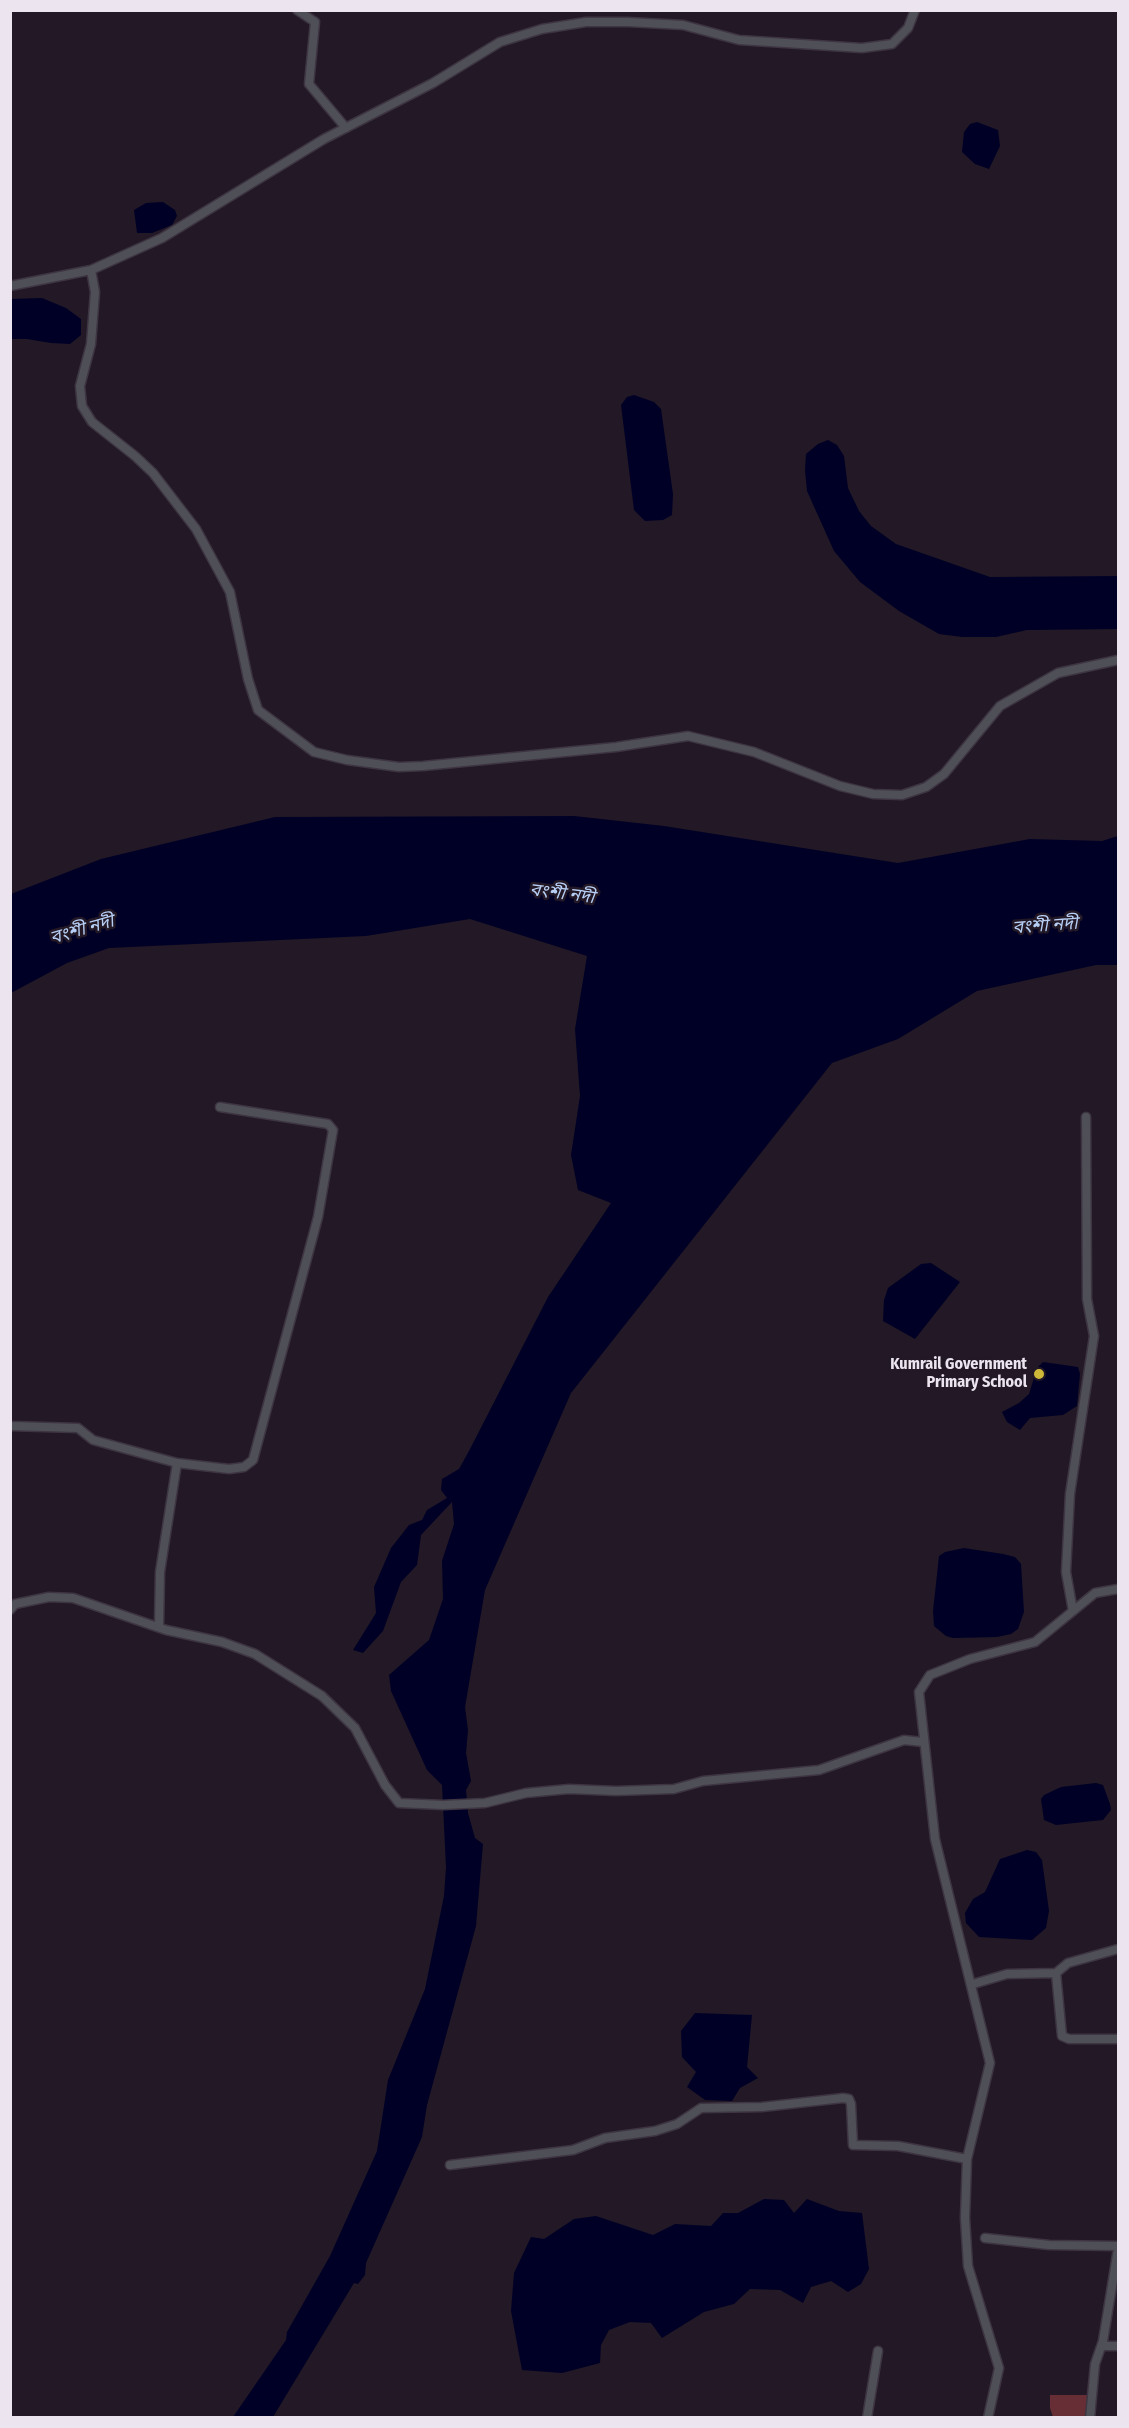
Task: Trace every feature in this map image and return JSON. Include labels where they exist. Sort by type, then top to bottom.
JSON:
[{"type":"street","points":[[297,10],[315,22],[309,84],[346,128]]},
{"type":"street","points":[[10,286],[91,270],[162,238],[324,139],[433,83],[500,42],[542,29],[586,22],[639,22],[683,25],[739,40],[862,48],[892,44],[908,28],[915,10]]},
{"type":"street","points":[[91,270],[95,292],[91,344],[80,386],[82,405],[92,422],[153,473],[196,529],[231,592],[248,679],[258,710],[315,752],[347,760],[399,767],[423,766],[616,747],[688,735],[754,752],[840,786],[873,794],[902,795],[926,787],[944,774],[1000,706],[1058,673],[1119,660]]},
{"type":"street","points":[[10,1426],[78,1428],[93,1440],[177,1463],[229,1469],[244,1467],[253,1460],[318,1217],[333,1130],[328,1124],[220,1107]]},
{"type":"street","points":[[1073,1611],[1066,1572],[1070,1494],[1095,1336],[1087,1288],[1086,1117]]},
{"type":"street","points":[[159,1628],[160,1572],[177,1463]]},
{"type":"street","points":[[988,2418],[999,2368],[968,2266],[965,2218],[967,2158],[990,2063],[973,1984],[949,1900],[935,1839],[919,1692],[930,1675],[970,1659],[1035,1642],[1095,1593],[1119,1589]]},
{"type":"street","points":[[10,1610],[15,1604],[49,1597],[73,1598],[159,1628],[222,1642],[255,1653],[322,1696],[355,1728],[385,1785],[399,1803],[443,1805],[484,1803],[526,1793],[569,1788],[657,1791],[690,1786],[703,1781],[819,1770],[904,1740],[923,1742]]},
{"type":"street","points":[[973,1984],[1007,1974],[1056,1973],[1068,1963],[1119,1949]]},
{"type":"street","points":[[1056,1973],[1062,2036],[1069,2039],[1119,2039]]},
{"type":"street","points":[[450,2165],[573,2150],[605,2138],[666,2127],[687,2118],[701,2108],[762,2107],[843,2098],[849,2099],[851,2104],[853,2145],[898,2146],[967,2158]]},
{"type":"street","points":[[985,2238],[1049,2246],[1119,2248],[1102,2346],[1095,2364],[1090,2418]]},
{"type":"street","points":[[1102,2346],[1119,2346]]},
{"type":"street","points":[[867,2418],[878,2351]]},
{"type":"shaded area","points":[[1050,2395],[1091,2395],[1089,2417],[1053,2417]]},
{"type":"water","points":[[977,122],[998,130],[1000,146],[989,169],[975,164],[962,152],[964,132],[970,124]]},
{"type":"water","points":[[163,202],[175,210],[177,216],[172,225],[152,233],[137,233],[134,210],[146,203]]},
{"type":"water","points":[[42,298],[66,308],[81,319],[81,335],[70,344],[11,339],[11,299]]},
{"type":"water","points":[[634,395],[654,402],[661,409],[673,494],[672,515],[663,520],[645,521],[634,510],[621,405],[627,397]]},
{"type":"water","points":[[828,440],[837,445],[844,456],[848,488],[859,511],[871,526],[896,544],[990,577],[1118,576],[1118,629],[1027,630],[996,637],[962,637],[939,634],[899,611],[860,582],[834,551],[807,491],[806,454],[818,444]]},
{"type":"water","name":"বংশী নদী","points":[[574,816],[664,826],[898,863],[1030,839],[1102,841],[1118,836],[1118,965],[1096,965],[977,991],[898,1039],[832,1063],[571,1393],[485,1590],[465,1707],[468,1730],[466,1753],[471,1781],[466,1790],[468,1813],[475,1838],[483,1844],[476,1926],[427,2105],[422,2137],[366,2263],[365,2275],[358,2284],[354,2283],[273,2417],[233,2417],[286,2340],[287,2332],[330,2256],[377,2151],[388,2080],[425,1989],[444,1896],[446,1867],[442,1785],[427,1770],[391,1691],[389,1675],[429,1640],[443,1599],[442,1561],[454,1524],[452,1502],[421,1535],[417,1565],[401,1582],[383,1631],[363,1653],[353,1650],[376,1613],[374,1587],[391,1548],[409,1525],[422,1520],[427,1510],[447,1498],[441,1490],[442,1479],[459,1469],[548,1297],[611,1203],[578,1190],[571,1155],[580,1096],[575,1029],[587,956],[470,919],[366,936],[109,948],[67,963],[11,993],[11,894],[101,859],[275,817]]},
{"type":"water","points":[[931,1263],[960,1282],[915,1339],[883,1321],[884,1300],[888,1288],[921,1264]]},
{"type":"water","points":[[1043,1362],[1078,1367],[1080,1374],[1077,1406],[1063,1415],[1030,1418],[1020,1430],[1007,1422],[1002,1412],[1019,1403],[1029,1394],[1037,1368]]},
{"type":"water","points":[[964,1548],[1015,1557],[1021,1564],[1024,1612],[1018,1629],[1011,1634],[997,1637],[953,1638],[946,1636],[934,1626],[933,1611],[939,1556],[945,1552]]},
{"type":"water","points":[[1096,1783],[1103,1785],[1110,1804],[1111,1810],[1103,1820],[1056,1825],[1044,1820],[1041,1799],[1044,1795],[1061,1787]]},
{"type":"water","points":[[1027,1850],[1036,1852],[1042,1860],[1049,1911],[1046,1928],[1032,1940],[979,1937],[966,1923],[965,1913],[973,1899],[985,1892],[1000,1859]]},
{"type":"water","points":[[695,2013],[752,2015],[747,2067],[758,2078],[740,2088],[732,2101],[705,2100],[687,2087],[696,2072],[682,2057],[681,2031]]},
{"type":"water","points":[[764,2199],[784,2200],[794,2213],[807,2199],[839,2211],[862,2213],[869,2269],[861,2284],[848,2292],[831,2281],[811,2287],[803,2303],[780,2290],[750,2289],[734,2304],[704,2312],[662,2338],[651,2323],[630,2322],[609,2330],[601,2345],[600,2363],[562,2373],[522,2370],[511,2311],[514,2273],[531,2237],[544,2239],[574,2219],[596,2216],[653,2235],[675,2224],[711,2226],[723,2213],[738,2213]]},
{"type":"place","name":"Kumrail Government Primary School","points":[[1039,1374]]}]
